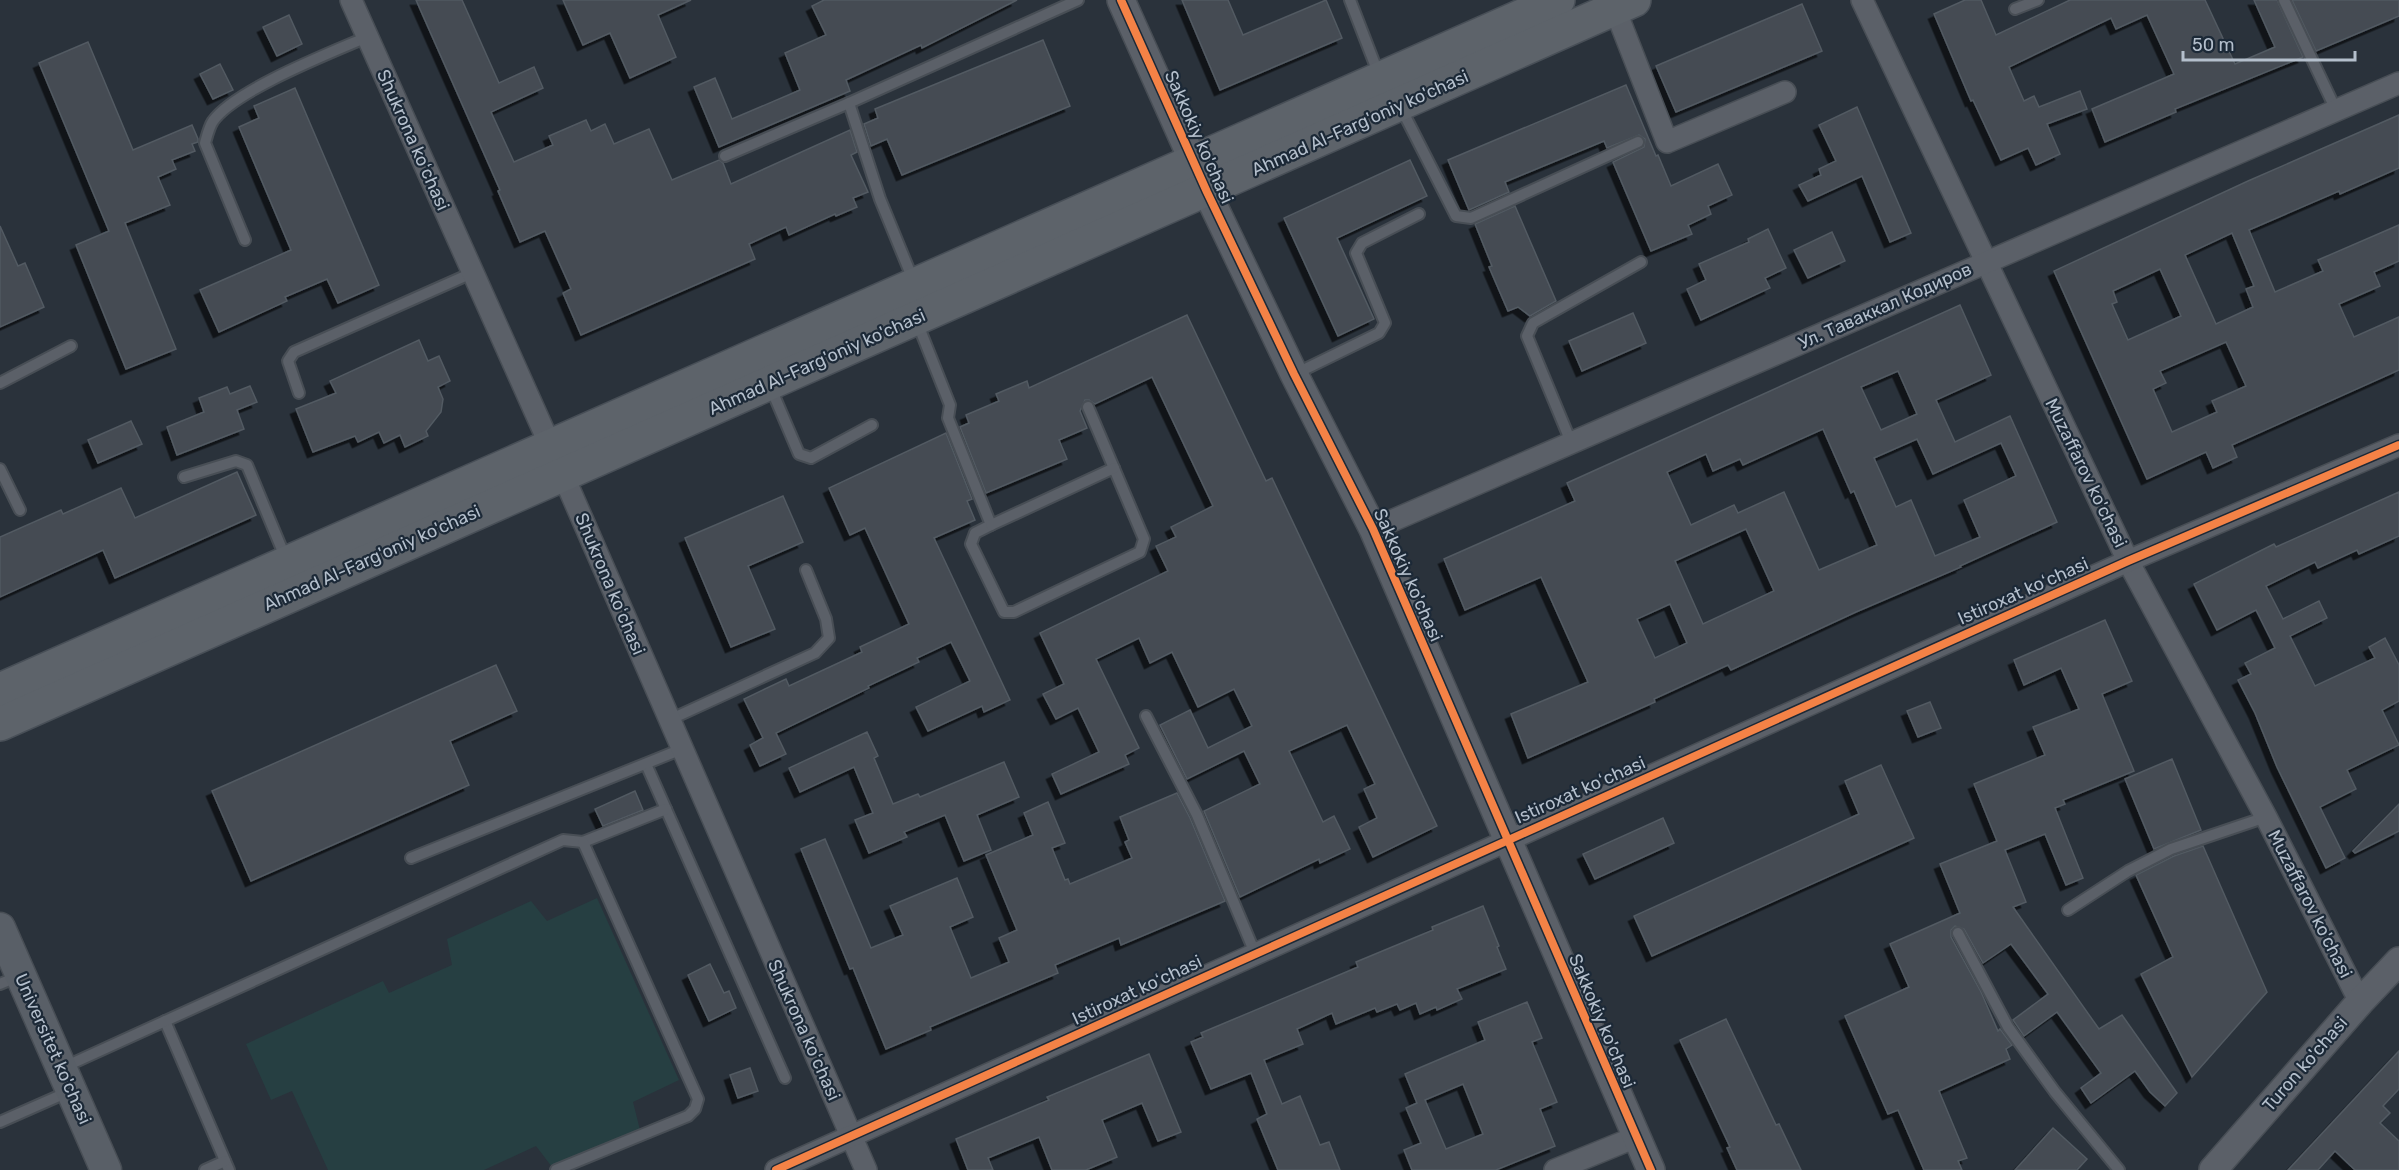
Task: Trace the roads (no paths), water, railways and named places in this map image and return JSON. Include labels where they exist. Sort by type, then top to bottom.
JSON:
[{"type":"main road","name":"Ahmad Al-Farg'oniy ko'chasi","points":[[1390,92],[1558,0]]},
{"type":"main road","name":"Ahmad Al-Farg'oniy ko'chasi","points":[[0,690],[287,562],[556,459],[768,383],[916,319],[1200,177],[1390,92],[1624,4]]},
{"type":"main road","name":"Ahmad Al-Farg'oniy ko'chasi","points":[[0,724],[915,285],[1200,177]]},
{"type":"main road","name":"Universitet ko'chasi","points":[[0,928],[10,980],[66,1079],[106,1170]]},
{"type":"street","name":"Shukrona koʻchasi","points":[[351,0],[556,459],[866,1170]]},
{"type":"street","name":"Sakkokiy ko'chasi","points":[[1121,0],[1200,177],[1294,374],[1372,529],[1651,1170]]},
{"type":"street","name":"Muzaffarov ko'chasi","points":[[1862,0],[2128,561],[2266,818],[2360,1002]]},
{"type":"street","points":[[1624,4],[1667,142],[1785,92]]},
{"type":"street","name":"Ул. Таваккал Кодиров","points":[[1372,529],[2399,84]]},
{"type":"street","name":"Istiroxat koʻchasi","points":[[776,1170],[2128,561],[2399,445]]},
{"type":"street","name":"Turon ko'chasi","points":[[2213,1170],[2360,1002],[2399,961]]},
{"type":"street","points":[[1555,1170],[1636,1137]]},
{"type":"lane","points":[[725,156],[1078,0]]},
{"type":"lane","points":[[1350,0],[1390,92],[1456,216],[1471,218],[1638,142]]},
{"type":"lane","points":[[2015,9],[2038,0]]},
{"type":"lane","points":[[2284,0],[2336,110]]},
{"type":"lane","points":[[245,240],[205,143],[212,121],[239,98],[367,36]]},
{"type":"lane","points":[[849,103],[880,199],[915,285]]},
{"type":"lane","points":[[1294,374],[1379,333],[1385,323],[1356,253],[1362,243],[1419,214]]},
{"type":"lane","points":[[1571,442],[1527,336],[1533,323],[1641,262]]},
{"type":"lane","points":[[298,393],[288,361],[294,352],[472,273]]},
{"type":"lane","points":[[916,319],[950,405],[948,418],[991,525]]},
{"type":"lane","points":[[0,383],[71,346]]},
{"type":"lane","points":[[768,383],[799,454],[811,458],[872,425]]},
{"type":"lane","points":[[1088,406],[1144,539],[1140,552],[1014,612],[1004,612],[971,544],[975,533],[1114,468]]},
{"type":"lane","points":[[184,477],[236,461],[247,465],[287,562]]},
{"type":"lane","points":[[0,468],[20,510]]},
{"type":"lane","points":[[669,720],[815,653],[829,638],[826,619],[806,570]]},
{"type":"lane","points":[[1146,716],[1197,815],[1255,953]]},
{"type":"lane","points":[[411,858],[682,749]]},
{"type":"lane","points":[[646,764],[785,1078]]},
{"type":"lane","points":[[0,1122],[66,1079],[165,1021],[563,840],[583,842],[666,809]]},
{"type":"lane","points":[[2068,910],[2128,871],[2171,849],[2266,818]]},
{"type":"lane","points":[[556,1170],[688,1116],[695,1109],[698,1099],[583,842]]},
{"type":"lane","points":[[1958,933],[2008,1027],[2055,1092],[2119,1170]]},
{"type":"lane","points":[[165,1021],[227,1166],[205,1170]]}]
